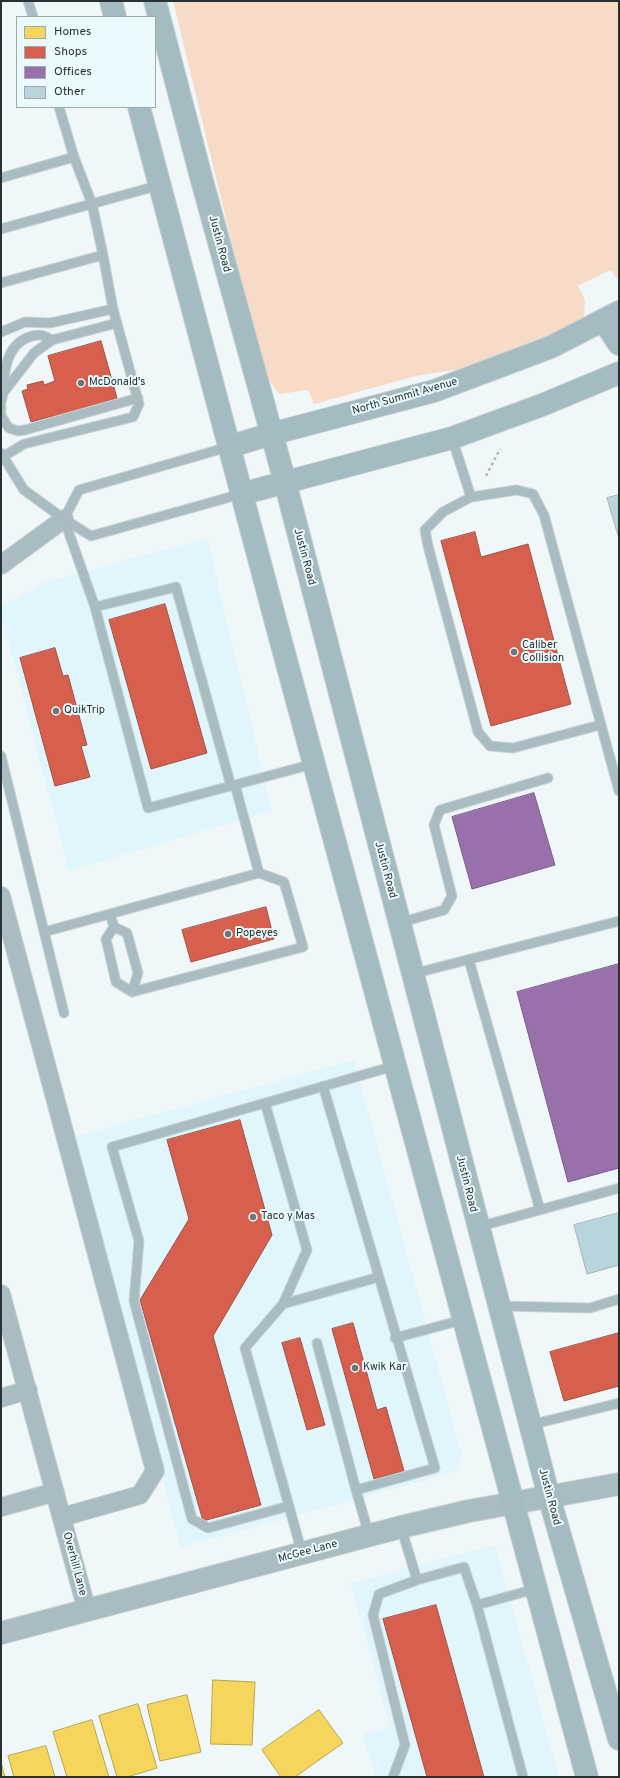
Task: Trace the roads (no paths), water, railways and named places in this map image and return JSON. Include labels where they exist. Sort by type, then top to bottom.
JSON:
[{"type":"main road","points":[[111,1],[115,16]]},
{"type":"main road","name":"Justin Road","points":[[155,1],[201,176],[285,482],[498,1306],[549,1497],[619,1739]]},
{"type":"main road","points":[[139,108],[228,447],[511,1504],[587,1777]]},
{"type":"main road","points":[[611,316],[619,344]]},
{"type":"main road","name":"North Summit Avenue","points":[[228,447],[271,434],[434,391],[551,347],[611,316]]},
{"type":"main road","points":[[241,494],[452,438],[542,405],[619,373]]},
{"type":"street","points":[[1,565],[64,519]]},
{"type":"street","points":[[1,896],[155,1471],[140,1495],[62,1517]]},
{"type":"street","name":"Overhill Lane","points":[[1,1294],[87,1611]]},
{"type":"street","points":[[1,1398],[28,1390]]},
{"type":"street","name":"McGee Lane","points":[[1,1633],[400,1527],[469,1511],[619,1484]]},
{"type":"street","points":[[1,1507],[55,1492]]},
{"type":"lane","points":[[28,1],[33,16]]},
{"type":"lane","points":[[59,108],[74,157],[92,204],[116,323],[139,404],[133,417],[24,444],[2,454],[24,490],[64,519],[91,536],[241,494]]},
{"type":"lane","points":[[1,178],[74,157]]},
{"type":"lane","points":[[1,229],[160,185]]},
{"type":"lane","points":[[1,282],[103,255]]},
{"type":"lane","points":[[1,332],[24,322],[50,323],[113,309]]},
{"type":"lane","points":[[3,393],[34,353],[52,340],[116,323]]},
{"type":"lane","points":[[1,403],[6,364],[16,345],[25,338],[37,334],[44,335],[52,340]]},
{"type":"lane","points":[[1,407],[1,416],[9,428],[18,431],[138,398]]},
{"type":"lane","points":[[452,438],[471,496]]},
{"type":"lane","points":[[228,447],[79,490],[64,519],[95,607],[148,808],[313,764]]},
{"type":"lane","points":[[600,725],[513,748],[490,746],[478,732],[425,530],[443,512],[471,496],[517,490],[532,494],[544,515],[619,791]]},
{"type":"lane","points":[[95,607],[176,587],[259,873]]},
{"type":"lane","points":[[1,756],[64,1013]]},
{"type":"lane","points":[[399,923],[444,910],[452,896],[434,825],[440,810],[548,778]]},
{"type":"lane","points":[[44,932],[259,873],[284,882],[303,947],[132,992],[116,982],[106,939],[114,927]]},
{"type":"lane","points":[[110,914],[114,927],[127,933],[138,973],[132,992]]},
{"type":"lane","points":[[412,974],[619,920]]},
{"type":"lane","points":[[469,960],[540,1210]]},
{"type":"lane","points":[[289,1506],[208,1528],[192,1519],[134,1301],[139,1241],[112,1147],[394,1066]]},
{"type":"lane","points":[[323,1086],[379,1277],[395,1338],[435,1468],[356,1490]]},
{"type":"lane","points":[[265,1103],[307,1250],[282,1304],[245,1348],[302,1553]]},
{"type":"lane","points":[[478,1227],[619,1188]]},
{"type":"lane","points":[[282,1304],[379,1277]]},
{"type":"lane","points":[[498,1306],[590,1308],[619,1299]]},
{"type":"lane","points":[[395,1338],[462,1320]]},
{"type":"lane","points":[[317,1343],[369,1536]]},
{"type":"lane","points":[[530,1425],[619,1404]]},
{"type":"lane","points":[[400,1527],[417,1580]]},
{"type":"lane","points":[[393,1777],[405,1744],[372,1615],[379,1594],[417,1580],[464,1567],[477,1605],[523,1777]]},
{"type":"lane","points":[[477,1605],[535,1589]]},
{"type":"place","name":"McDonald's","points":[[81,383]]},
{"type":"place","name":"Caliber Collision","points":[[514,652]]},
{"type":"place","name":"QuikTrip","points":[[56,711]]},
{"type":"place","name":"Popeyes","points":[[228,934]]},
{"type":"place","name":"Taco y Mas","points":[[253,1217]]},
{"type":"place","name":"Kwik Kar","points":[[355,1368]]}]
